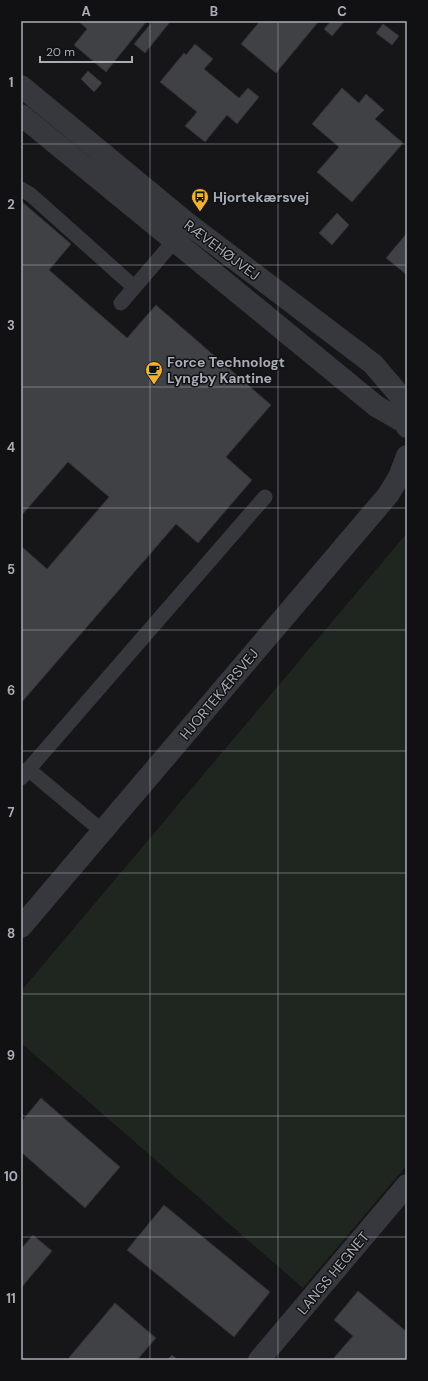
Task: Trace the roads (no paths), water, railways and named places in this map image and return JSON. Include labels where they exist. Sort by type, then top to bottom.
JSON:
[{"type":"street","name":"RÆVEHØJVEJ","points":[[21,86],[187,223],[373,364],[402,398],[407,427]]},
{"type":"street","name":"RÆVEHØJVEJ","points":[[21,115],[376,406],[407,424]]},
{"type":"street","name":"HJORTEKÆRSVEJ","points":[[21,927],[388,495],[399,477],[407,456]]},
{"type":"street","name":"LANGS HEGNET","points":[[259,1360],[407,1185]]},
{"type":"lane","points":[[21,188],[31,195],[134,287]]},
{"type":"lane","points":[[121,303],[174,241]]},
{"type":"lane","points":[[102,831],[25,774],[265,497]]},
{"type":"place","name":"Hjortekærsvej","points":[[200,212]]},
{"type":"place","name":"Force Technologt Lyngby Kantine","points":[[154,385]]}]
